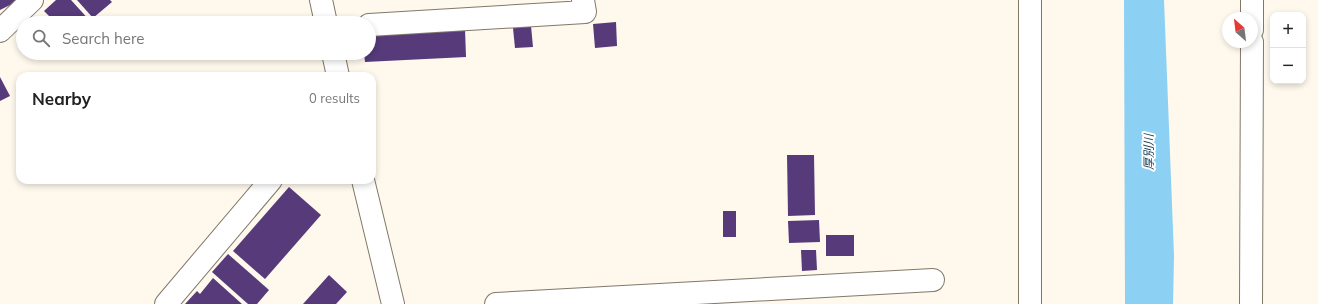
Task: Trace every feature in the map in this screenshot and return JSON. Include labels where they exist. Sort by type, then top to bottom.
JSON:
[{"type":"street","points":[[0,31],[32,0]]},
{"type":"street","points":[[320,0],[324,16]]},
{"type":"street","points":[[376,24],[516,8],[584,12],[583,0]]},
{"type":"street","points":[[1030,0],[1030,304]]},
{"type":"street","points":[[1252,0],[1252,12]]},
{"type":"street","points":[[1251,304],[1252,48]]},
{"type":"street","points":[[335,60],[337,72]]},
{"type":"street","points":[[166,304],[268,184]]},
{"type":"street","points":[[364,184],[392,304]]},
{"type":"street","points":[[496,304],[933,280]]},
{"type":"water","name":"厚別川","points":[[1124,0],[1164,0],[1174,256],[1173,304],[1125,304]]},
{"type":"building","points":[[0,0],[20,0],[0,10]]},
{"type":"building","points":[[56,0],[71,0],[86,16],[49,16],[44,11]]},
{"type":"building","points":[[77,0],[110,0],[112,2],[95,16],[91,16]]},
{"type":"building","points":[[616,22],[617,46],[595,48],[593,24]]},
{"type":"building","points":[[531,26],[533,47],[515,48],[513,28]]},
{"type":"building","points":[[465,29],[466,57],[365,62],[365,60],[376,60],[376,34]]},
{"type":"building","points":[[0,77],[10,96],[0,101]]},
{"type":"building","points":[[787,155],[814,155],[815,215],[788,216]]},
{"type":"building","points":[[289,187],[321,215],[265,279],[233,251]]},
{"type":"building","points":[[723,211],[736,211],[736,237],[723,237]]},
{"type":"building","points":[[819,220],[820,242],[789,243],[788,221]]},
{"type":"building","points":[[826,235],[854,235],[854,256],[826,256]]},
{"type":"building","points":[[801,250],[816,250],[817,270],[802,271]]},
{"type":"building","points":[[228,254],[269,290],[257,304],[248,304],[212,272]]},
{"type":"building","points":[[329,275],[347,292],[336,304],[303,304]]},
{"type":"building","points":[[213,278],[242,304],[185,304],[197,291],[200,294]]}]
